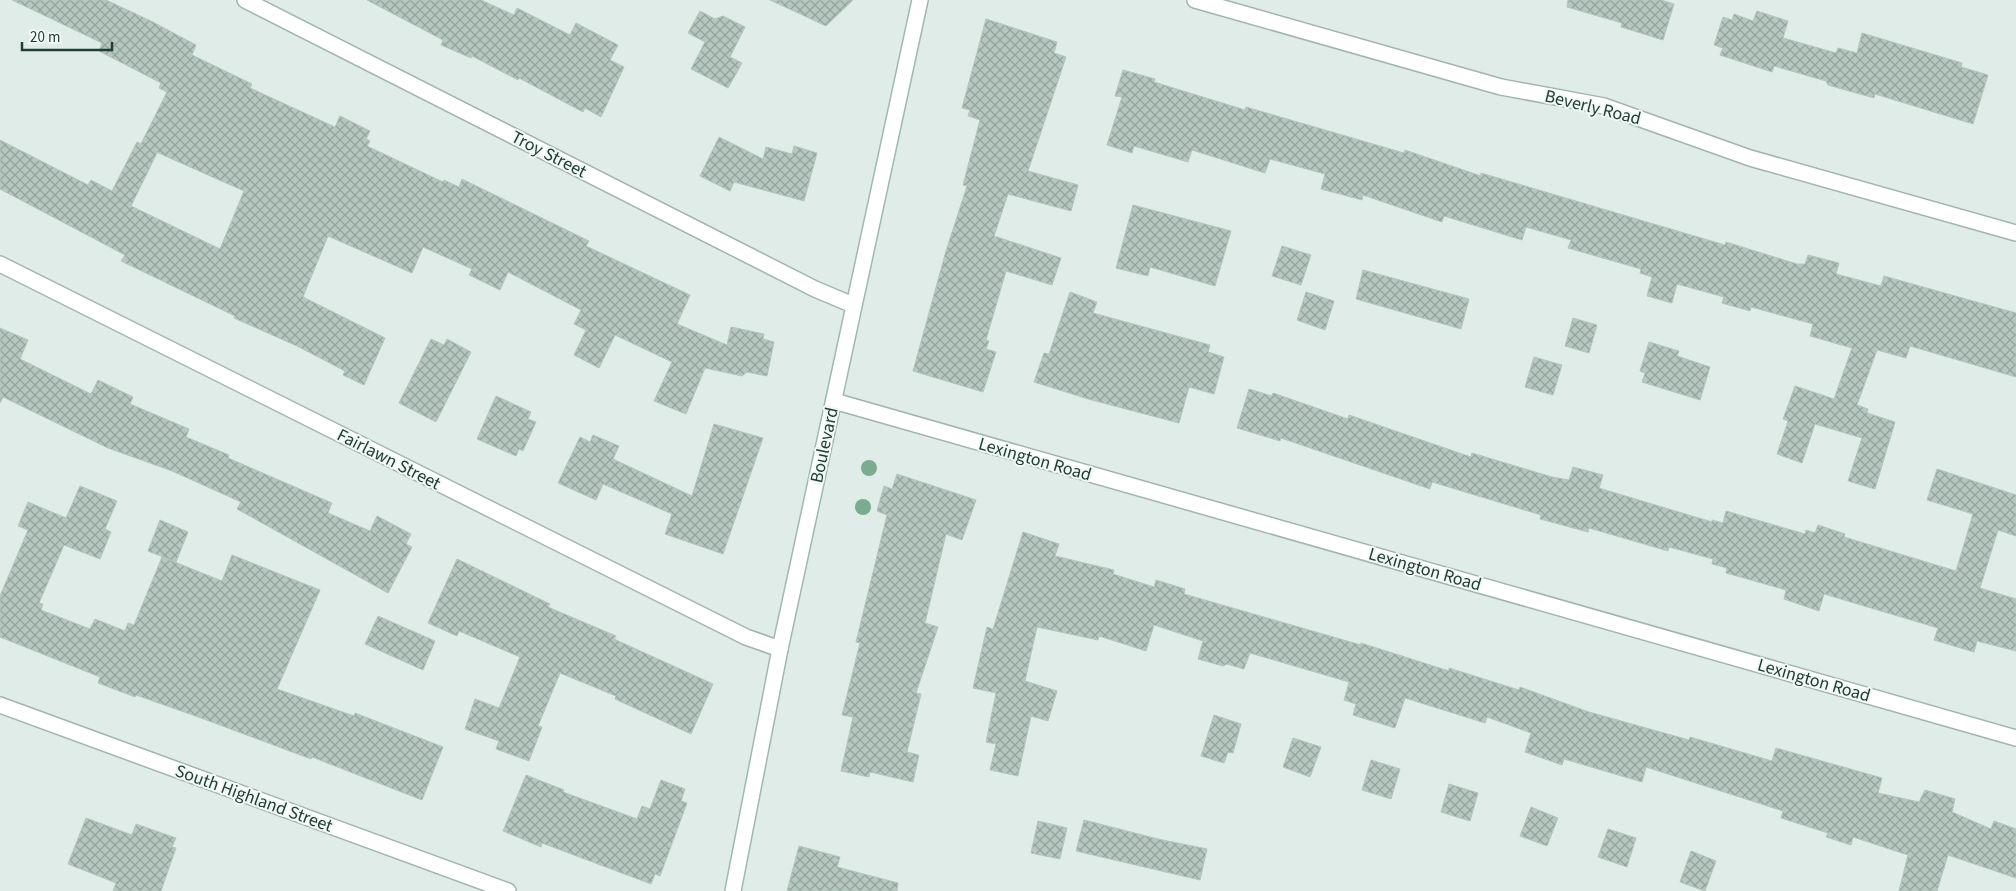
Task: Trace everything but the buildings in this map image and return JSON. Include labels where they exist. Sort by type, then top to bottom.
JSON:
[{"type":"street","name":"Troy Street","points":[[245,0],[815,288],[853,305]]},
{"type":"street","name":"Boulevard","points":[[733,891],[780,649],[920,0]]},
{"type":"street","name":"Beverly Road","points":[[1195,0],[1501,87],[1604,106],[1750,158],[2016,233]]},
{"type":"street","name":"Fairlawn Street","points":[[0,264],[746,637],[780,649]]},
{"type":"street","name":"Lexington Road","points":[[834,401],[2016,738]]},
{"type":"street","name":"South Highland Street","points":[[0,705],[508,891]]}]
